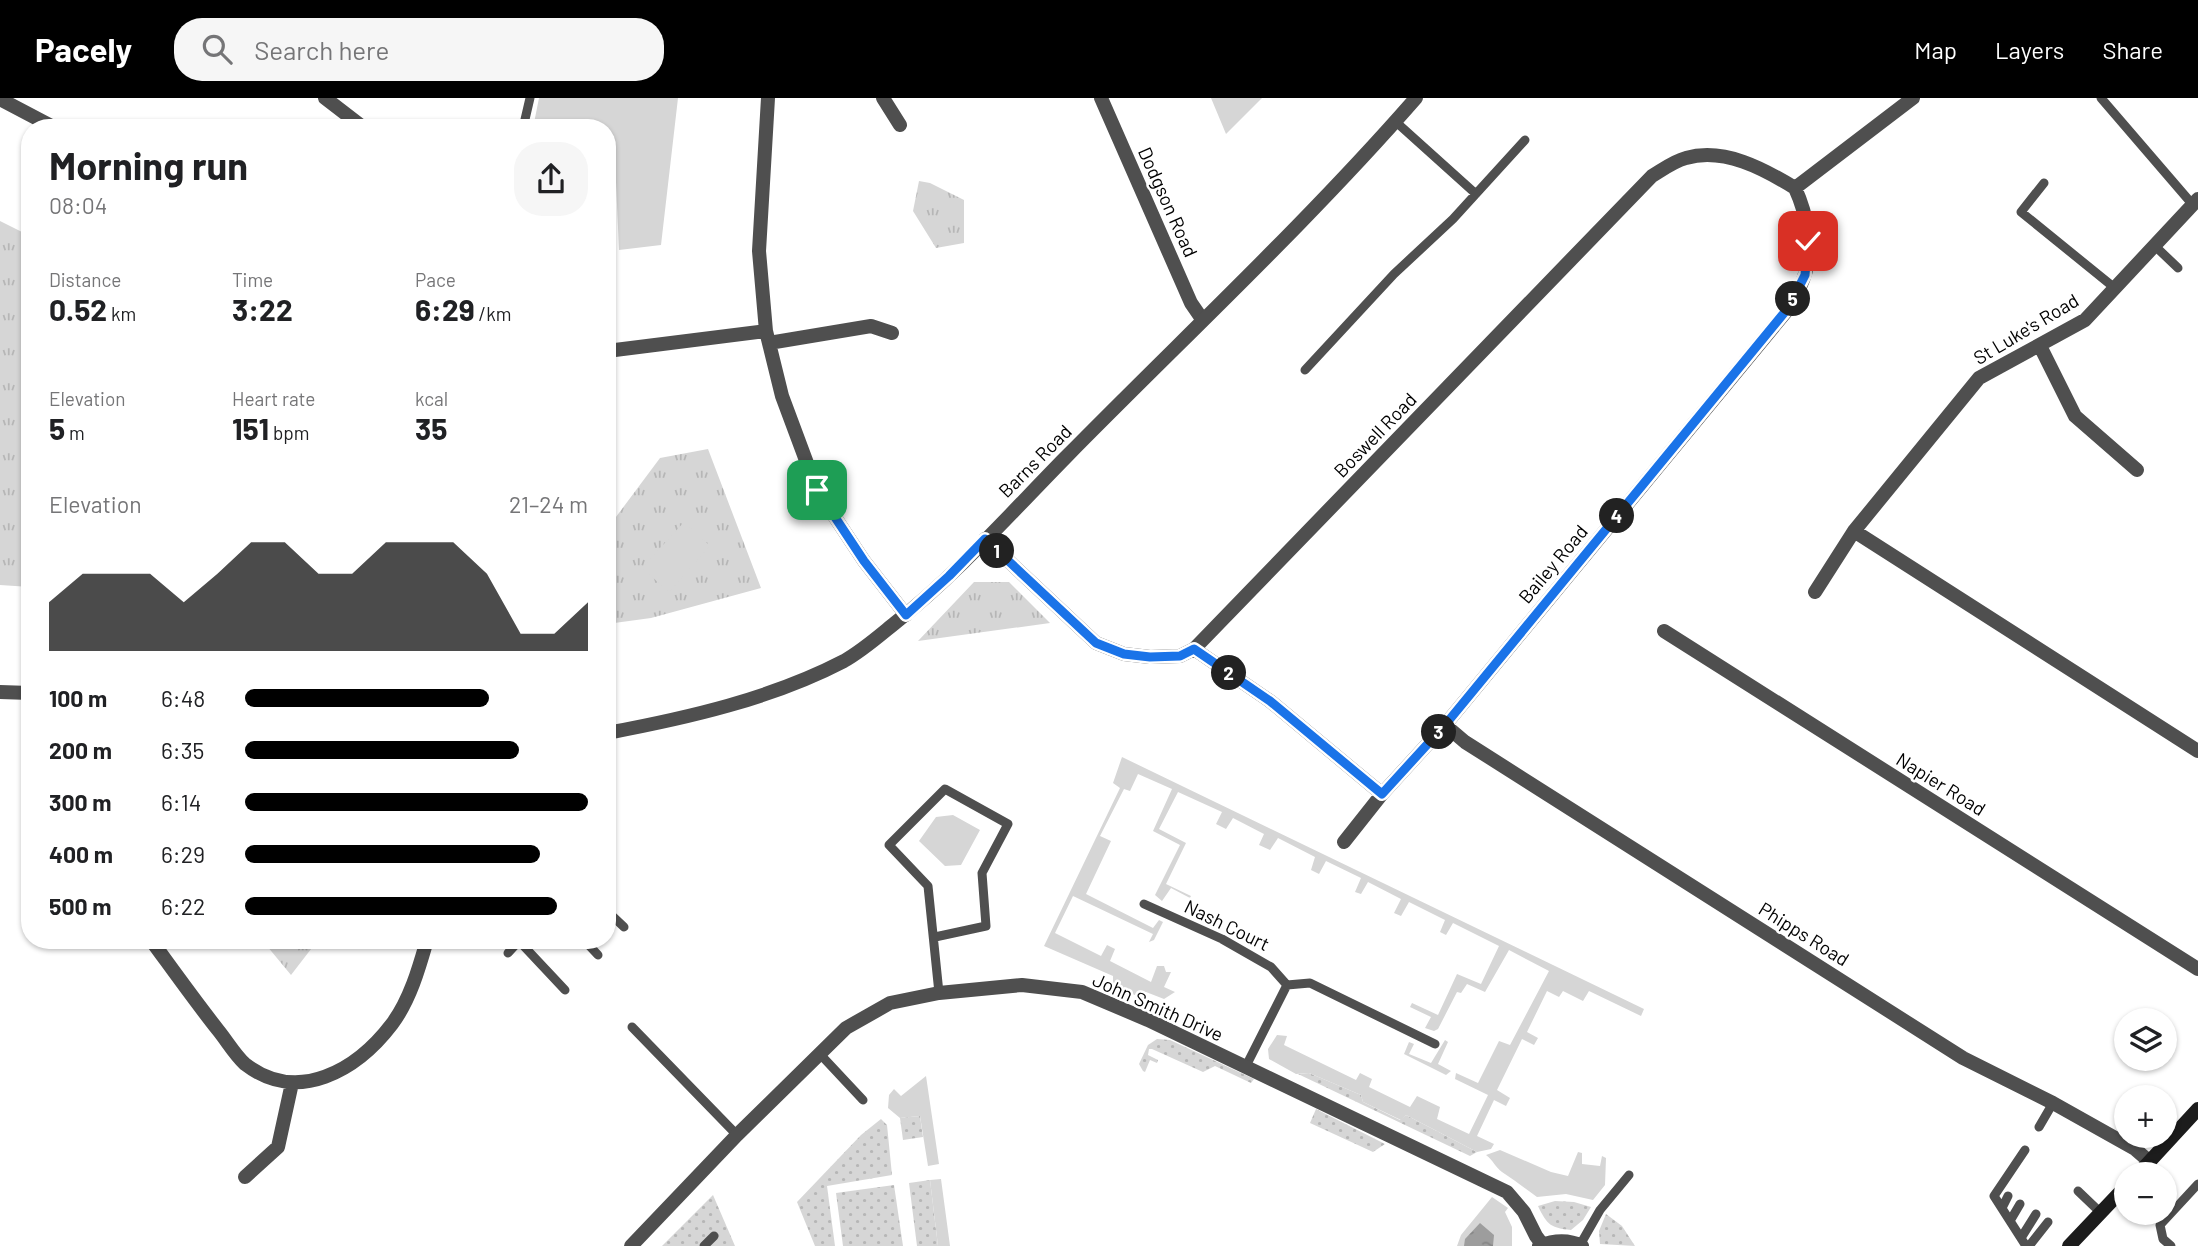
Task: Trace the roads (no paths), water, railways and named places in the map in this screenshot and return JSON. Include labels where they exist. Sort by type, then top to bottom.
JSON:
[{"type":"main road","points":[[2150,1162],[2198,1109]]},
{"type":"main road","points":[[2068,1246],[2114,1199]]},
{"type":"street","points":[[326,98],[353,119]]},
{"type":"street","points":[[768,98],[759,251],[767,337],[782,396],[817,490],[864,561],[906,615]]},
{"type":"street","points":[[883,98],[900,124]]},
{"type":"street","name":"Dodgson Road","points":[[1101,98],[1191,303],[1202,319]]},
{"type":"street","name":"Barns Road","points":[[616,731],[675,720],[791,684],[846,660],[906,615],[949,576],[1202,319],[1329,195],[1416,98]]},
{"type":"street","points":[[1795,188],[1913,98]]},
{"type":"street","points":[[0,99],[38,119]]},
{"type":"street","name":"Boswell Road","points":[[1194,649],[1652,176],[1686,158],[1713,155],[1771,173],[1795,188]]},
{"type":"street","name":"Bailey Road","points":[[1344,842],[1382,794],[1445,725],[1789,307],[1805,275],[1808,241],[1803,205],[1795,188]]},
{"type":"street","name":"St Luke's Road","points":[[1815,592],[1854,531],[1979,378],[2085,320],[2156,247],[2195,202]]},
{"type":"street","points":[[616,350],[871,326],[892,333]]},
{"type":"street","points":[[2039,346],[2075,416],[2137,470]]},
{"type":"street","points":[[1854,531],[2198,751]]},
{"type":"street","points":[[985,539],[1096,643],[1124,654],[1150,657],[1180,656],[1194,649],[1270,701],[1382,794]]},
{"type":"street","name":"Napier Road","points":[[1664,631],[2198,969]]},
{"type":"street","points":[[0,692],[21,693]]},
{"type":"street","name":"Phipps Road","points":[[1445,725],[1465,741],[1963,1058],[2136,1149],[2150,1162]]},
{"type":"street","points":[[158,949],[243,1062],[264,1077],[292,1083],[323,1079],[356,1062],[392,1023],[418,974],[425,949]]},
{"type":"street","name":"John Smith Drive","points":[[631,1246],[737,1135],[846,1028],[890,1003],[939,993],[1022,985],[1082,992],[1148,1020],[1507,1192],[1524,1212],[1541,1245],[1562,1241],[1581,1245]]},
{"type":"street","points":[[245,1177],[278,1147],[292,1083]]},
{"type":"lane","points":[[525,119],[530,98]]},
{"type":"lane","points":[[2101,98],[2195,202]]},
{"type":"lane","points":[[1395,122],[1476,194]]},
{"type":"lane","points":[[1305,370],[1525,140]]},
{"type":"lane","points":[[2044,183],[2021,212],[2116,289]]},
{"type":"lane","points":[[2156,247],[2178,268]]},
{"type":"lane","points":[[934,937],[986,926],[982,873],[1008,824],[945,789],[889,845],[928,886],[939,993]]},
{"type":"lane","name":"Nash Court","points":[[1144,904],[1222,939],[1271,967],[1287,985]]},
{"type":"lane","points":[[616,919],[624,927]]},
{"type":"lane","points":[[508,953],[511,949]]},
{"type":"lane","points":[[527,949],[565,990]]},
{"type":"lane","points":[[592,949],[598,955]]},
{"type":"lane","points":[[1245,1068],[1287,985],[1310,983],[1435,1044]]},
{"type":"lane","points":[[632,1027],[737,1135]]},
{"type":"lane","points":[[819,1054],[863,1100]]},
{"type":"lane","points":[[2039,1127],[2053,1103]]},
{"type":"lane","points":[[2025,1150],[1994,1196],[2025,1243]]},
{"type":"lane","points":[[1581,1245],[1600,1210],[1629,1175]]},
{"type":"lane","points":[[2171,1246],[2163,1239],[2160,1225],[2198,1184]]},
{"type":"lane","points":[[2078,1191],[2101,1213]]},
{"type":"lane","points":[[2001,1208],[2008,1196]]},
{"type":"lane","points":[[2010,1221],[2020,1204]]},
{"type":"lane","points":[[2025,1243],[2036,1214]]},
{"type":"lane","points":[[2025,1243],[2048,1222]]},
{"type":"lane","points":[[704,1246],[714,1236]]},
{"type":"water","points":[[1480,1223],[1494,1235],[1493,1246],[1464,1246],[1465,1239]]}]
